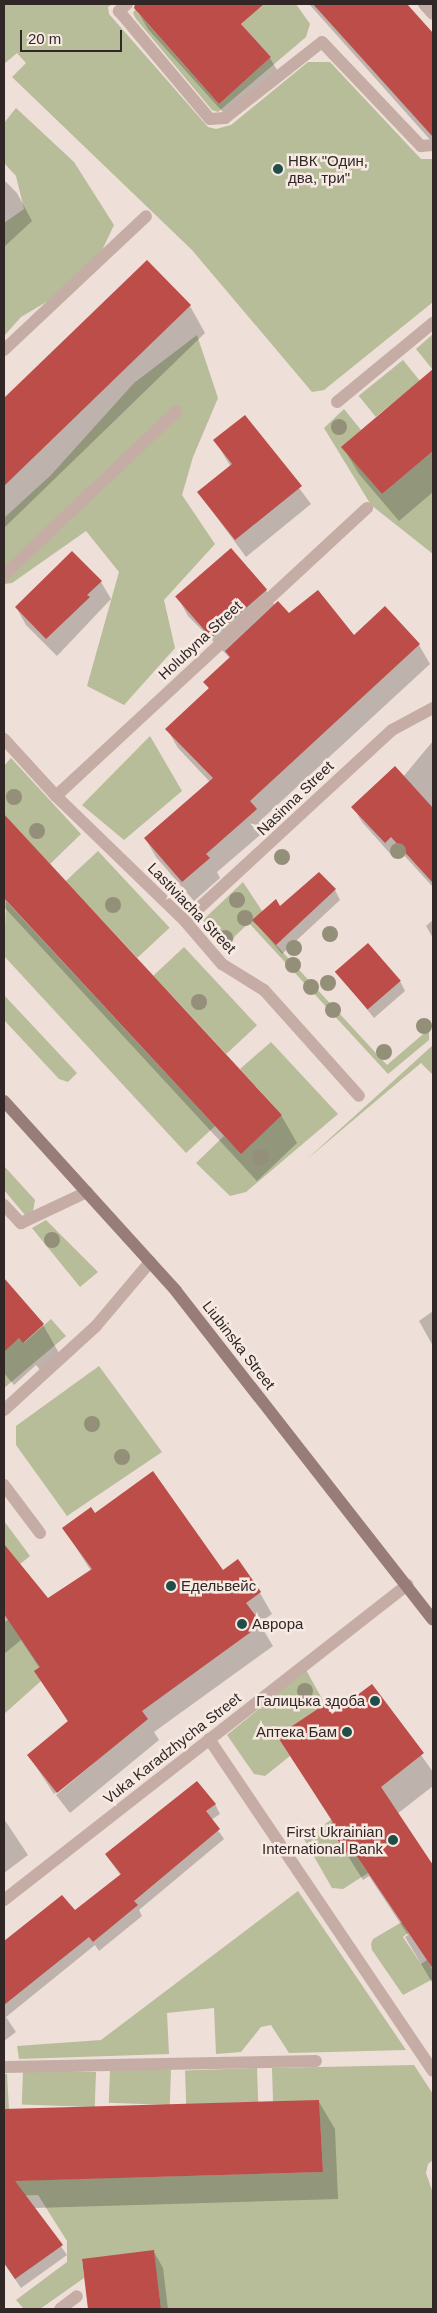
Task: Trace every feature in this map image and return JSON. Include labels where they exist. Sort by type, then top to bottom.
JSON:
[{"type":"main road","name":"Liubinska Street","points":[[4,1101],[176,1291],[433,1620]]},
{"type":"street","points":[[127,4],[119,11],[210,119],[225,118],[322,42],[421,146],[433,146]]},
{"type":"street","points":[[424,4],[433,14]]},
{"type":"street","points":[[4,350],[146,216]]},
{"type":"street","points":[[337,402],[433,323]]},
{"type":"street","points":[[4,575],[177,411]]},
{"type":"street","name":"Holubyna Street","points":[[56,796],[367,508]]},
{"type":"street","name":"Nasinna Street","points":[[185,921],[392,730],[433,708]]},
{"type":"street","name":"Lastiviacha Street","points":[[4,739],[56,796],[185,921],[222,964],[264,990],[359,1096]]},
{"type":"street","points":[[4,1205],[20,1223],[87,1192]]},
{"type":"street","points":[[4,1410],[96,1326],[150,1262]]},
{"type":"street","points":[[4,1485],[40,1533]]},
{"type":"street","name":"Vuka Karadzhycha Street","points":[[4,1900],[407,1585]]},
{"type":"street","points":[[210,1739],[433,2071]]},
{"type":"street","points":[[4,2067],[316,2061]]},
{"type":"street","points":[[60,2309],[77,2296]]},
{"type":"green space","name":"НВК \"Один, два, три\"","points":[[4,4],[112,4],[108,7],[109,14],[208,127],[216,129],[231,125],[308,62],[330,62],[421,159],[433,159],[433,302],[324,390],[312,392],[192,250],[12,77],[26,63],[17,53],[4,64]]},
{"type":"green space","points":[[139,4],[146,4],[137,12],[219,104],[271,57],[241,24],[264,4],[296,4],[310,24],[306,37],[218,112],[212,110],[136,19],[133,13]]},
{"type":"green space","points":[[16,108],[74,162],[114,225],[90,276],[21,317],[4,336],[4,223],[24,209],[16,176],[4,163],[4,123]]},
{"type":"green space","points":[[433,334],[433,370],[416,349]]},
{"type":"green space","points":[[197,335],[218,398],[193,457],[182,495],[215,544],[164,600],[175,648],[124,705],[87,686],[119,572],[86,531],[12,583],[4,584],[4,518],[51,475],[134,383]]},
{"type":"green space","points":[[403,360],[420,381],[376,417],[359,396]]},
{"type":"green space","points":[[344,409],[361,430],[342,447],[382,494],[433,451],[433,554],[371,505],[324,428]]},
{"type":"green space","points":[[150,736],[182,791],[124,840],[82,805]]},
{"type":"green space","points":[[11,758],[81,834],[50,864],[4,814],[4,766]]},
{"type":"green space","points":[[98,851],[170,928],[137,958],[66,881]]},
{"type":"green space","points":[[243,882],[272,926],[266,934],[387,1065],[429,1029],[429,1040],[388,1074],[249,923],[235,936],[228,950],[224,949],[202,926],[203,920]]},
{"type":"green space","points":[[6,901],[215,1126],[186,1153],[4,956]]},
{"type":"green space","points":[[184,947],[257,1025],[226,1054],[153,976]]},
{"type":"green space","points":[[4,995],[77,1073],[68,1082],[59,1079],[4,1020]]},
{"type":"green space","points":[[271,1042],[338,1114],[246,1192],[230,1196],[196,1163],[224,1136],[241,1153],[282,1115],[240,1069]]},
{"type":"green space","points":[[433,1045],[433,1075],[421,1063],[306,1160]]},
{"type":"green space","points":[[4,1166],[35,1200],[33,1211],[25,1215],[4,1190]]},
{"type":"green space","points":[[46,1220],[98,1272],[80,1287],[32,1228]]},
{"type":"green space","points":[[51,1319],[66,1336],[4,1388],[4,1352],[19,1338],[24,1343]]},
{"type":"green space","points":[[99,1366],[162,1452],[67,1516],[16,1445],[16,1426]]},
{"type":"green space","points":[[4,1521],[30,1556],[20,1564],[4,1544]]},
{"type":"green space","points":[[10,1618],[40,1667],[41,1681],[4,1714],[4,1623]]},
{"type":"green space","points":[[306,1670],[325,1704],[277,1736],[290,1756],[265,1776],[254,1774],[227,1735]]},
{"type":"green space","points":[[332,1819],[333,1821],[328,1826],[346,1853],[352,1849],[368,1873],[343,1889],[332,1888],[304,1839]]},
{"type":"green space","points":[[298,1891],[406,2050],[289,2053],[271,2025],[261,2027],[241,2052],[216,2054],[214,2008],[167,2013],[169,2054],[19,2059],[17,2046],[101,2040]]},
{"type":"green space","points":[[402,1922],[408,1933],[403,1937],[421,1964],[427,1960],[433,1971],[433,1979],[403,1995],[372,1950],[371,1944],[373,1939]]},
{"type":"green space","points":[[414,2065],[433,2094],[433,2160],[428,2164],[426,2173],[433,2193],[433,2309],[161,2309],[154,2251],[82,2260],[84,2278],[40,2309],[24,2309],[16,2300],[67,2262],[67,2241],[38,2195],[4,2196],[4,2181],[323,2172],[319,2101],[273,2102],[272,2068]]},
{"type":"green space","points":[[110,2068],[171,2070],[170,2105],[109,2103]]},
{"type":"green space","points":[[257,2068],[258,2102],[186,2104],[185,2071]]},
{"type":"green space","points":[[23,2069],[96,2072],[95,2107],[22,2104]]},
{"type":"green space","points":[[4,2074],[7,2074],[9,2110],[4,2110]]},
{"type":"building","points":[[135,4],[264,4],[241,24],[271,57],[219,104],[134,8]]},
{"type":"building","points":[[313,4],[407,4],[433,33],[433,137]]},
{"type":"building","points":[[147,260],[191,305],[4,486],[4,398]]},
{"type":"building","points":[[433,369],[433,451],[382,494],[341,447]]},
{"type":"building","points":[[245,415],[302,486],[235,540],[197,492],[232,464],[213,440]]},
{"type":"building","points":[[231,548],[267,590],[211,638],[175,597]]},
{"type":"building","points":[[72,551],[102,581],[87,595],[90,597],[46,639],[15,607]]},
{"type":"building","points":[[318,590],[354,635],[385,606],[420,644],[250,801],[257,809],[206,854],[210,858],[182,882],[144,838],[213,778],[165,729],[209,688],[203,682],[230,657],[225,651],[278,601],[289,613]]},
{"type":"building","points":[[395,766],[433,808],[433,883],[391,837],[385,843],[351,807]]},
{"type":"building","points":[[4,814],[282,1115],[241,1154],[4,898]]},
{"type":"building","points":[[319,872],[336,889],[276,945],[252,920],[276,899],[280,906]]},
{"type":"building","points":[[368,943],[401,981],[368,1010],[335,972]]},
{"type":"building","points":[[4,1278],[44,1324],[23,1343],[19,1338],[4,1352]]},
{"type":"building","points":[[153,1471],[223,1570],[238,1559],[261,1592],[246,1603],[262,1624],[142,1711],[148,1719],[57,1793],[27,1755],[68,1721],[34,1671],[40,1667],[4,1614],[4,1544],[48,1598],[92,1569],[62,1528],[91,1507],[95,1513]]},
{"type":"building","points":[[372,1684],[424,1753],[381,1787],[433,1865],[433,1969],[352,1849],[346,1853],[328,1825],[333,1822],[277,1736],[325,1704],[332,1714]]},
{"type":"building","points":[[197,1781],[216,1804],[206,1811],[220,1829],[134,1901],[138,1905],[93,1942],[89,1937],[4,2005],[4,1941],[62,1895],[75,1910],[121,1874],[105,1854]]},
{"type":"building","points":[[319,2100],[323,2172],[15,2181],[63,2245],[15,2279],[4,2263],[4,2109]]},
{"type":"building","points":[[154,2250],[161,2309],[88,2309],[82,2259]]},
{"type":"place","name":"НВК \"Один, два, три\"","points":[[278,169]]},
{"type":"place","name":"Едельвейс","points":[[171,1586]]},
{"type":"place","name":"Аврора","points":[[242,1624]]},
{"type":"place","name":"Галицька здоба","points":[[375,1701]]},
{"type":"place","name":"Аптека Бам","points":[[347,1732]]},
{"type":"place","name":"First Ukrainian International Bank","points":[[393,1840]]}]
